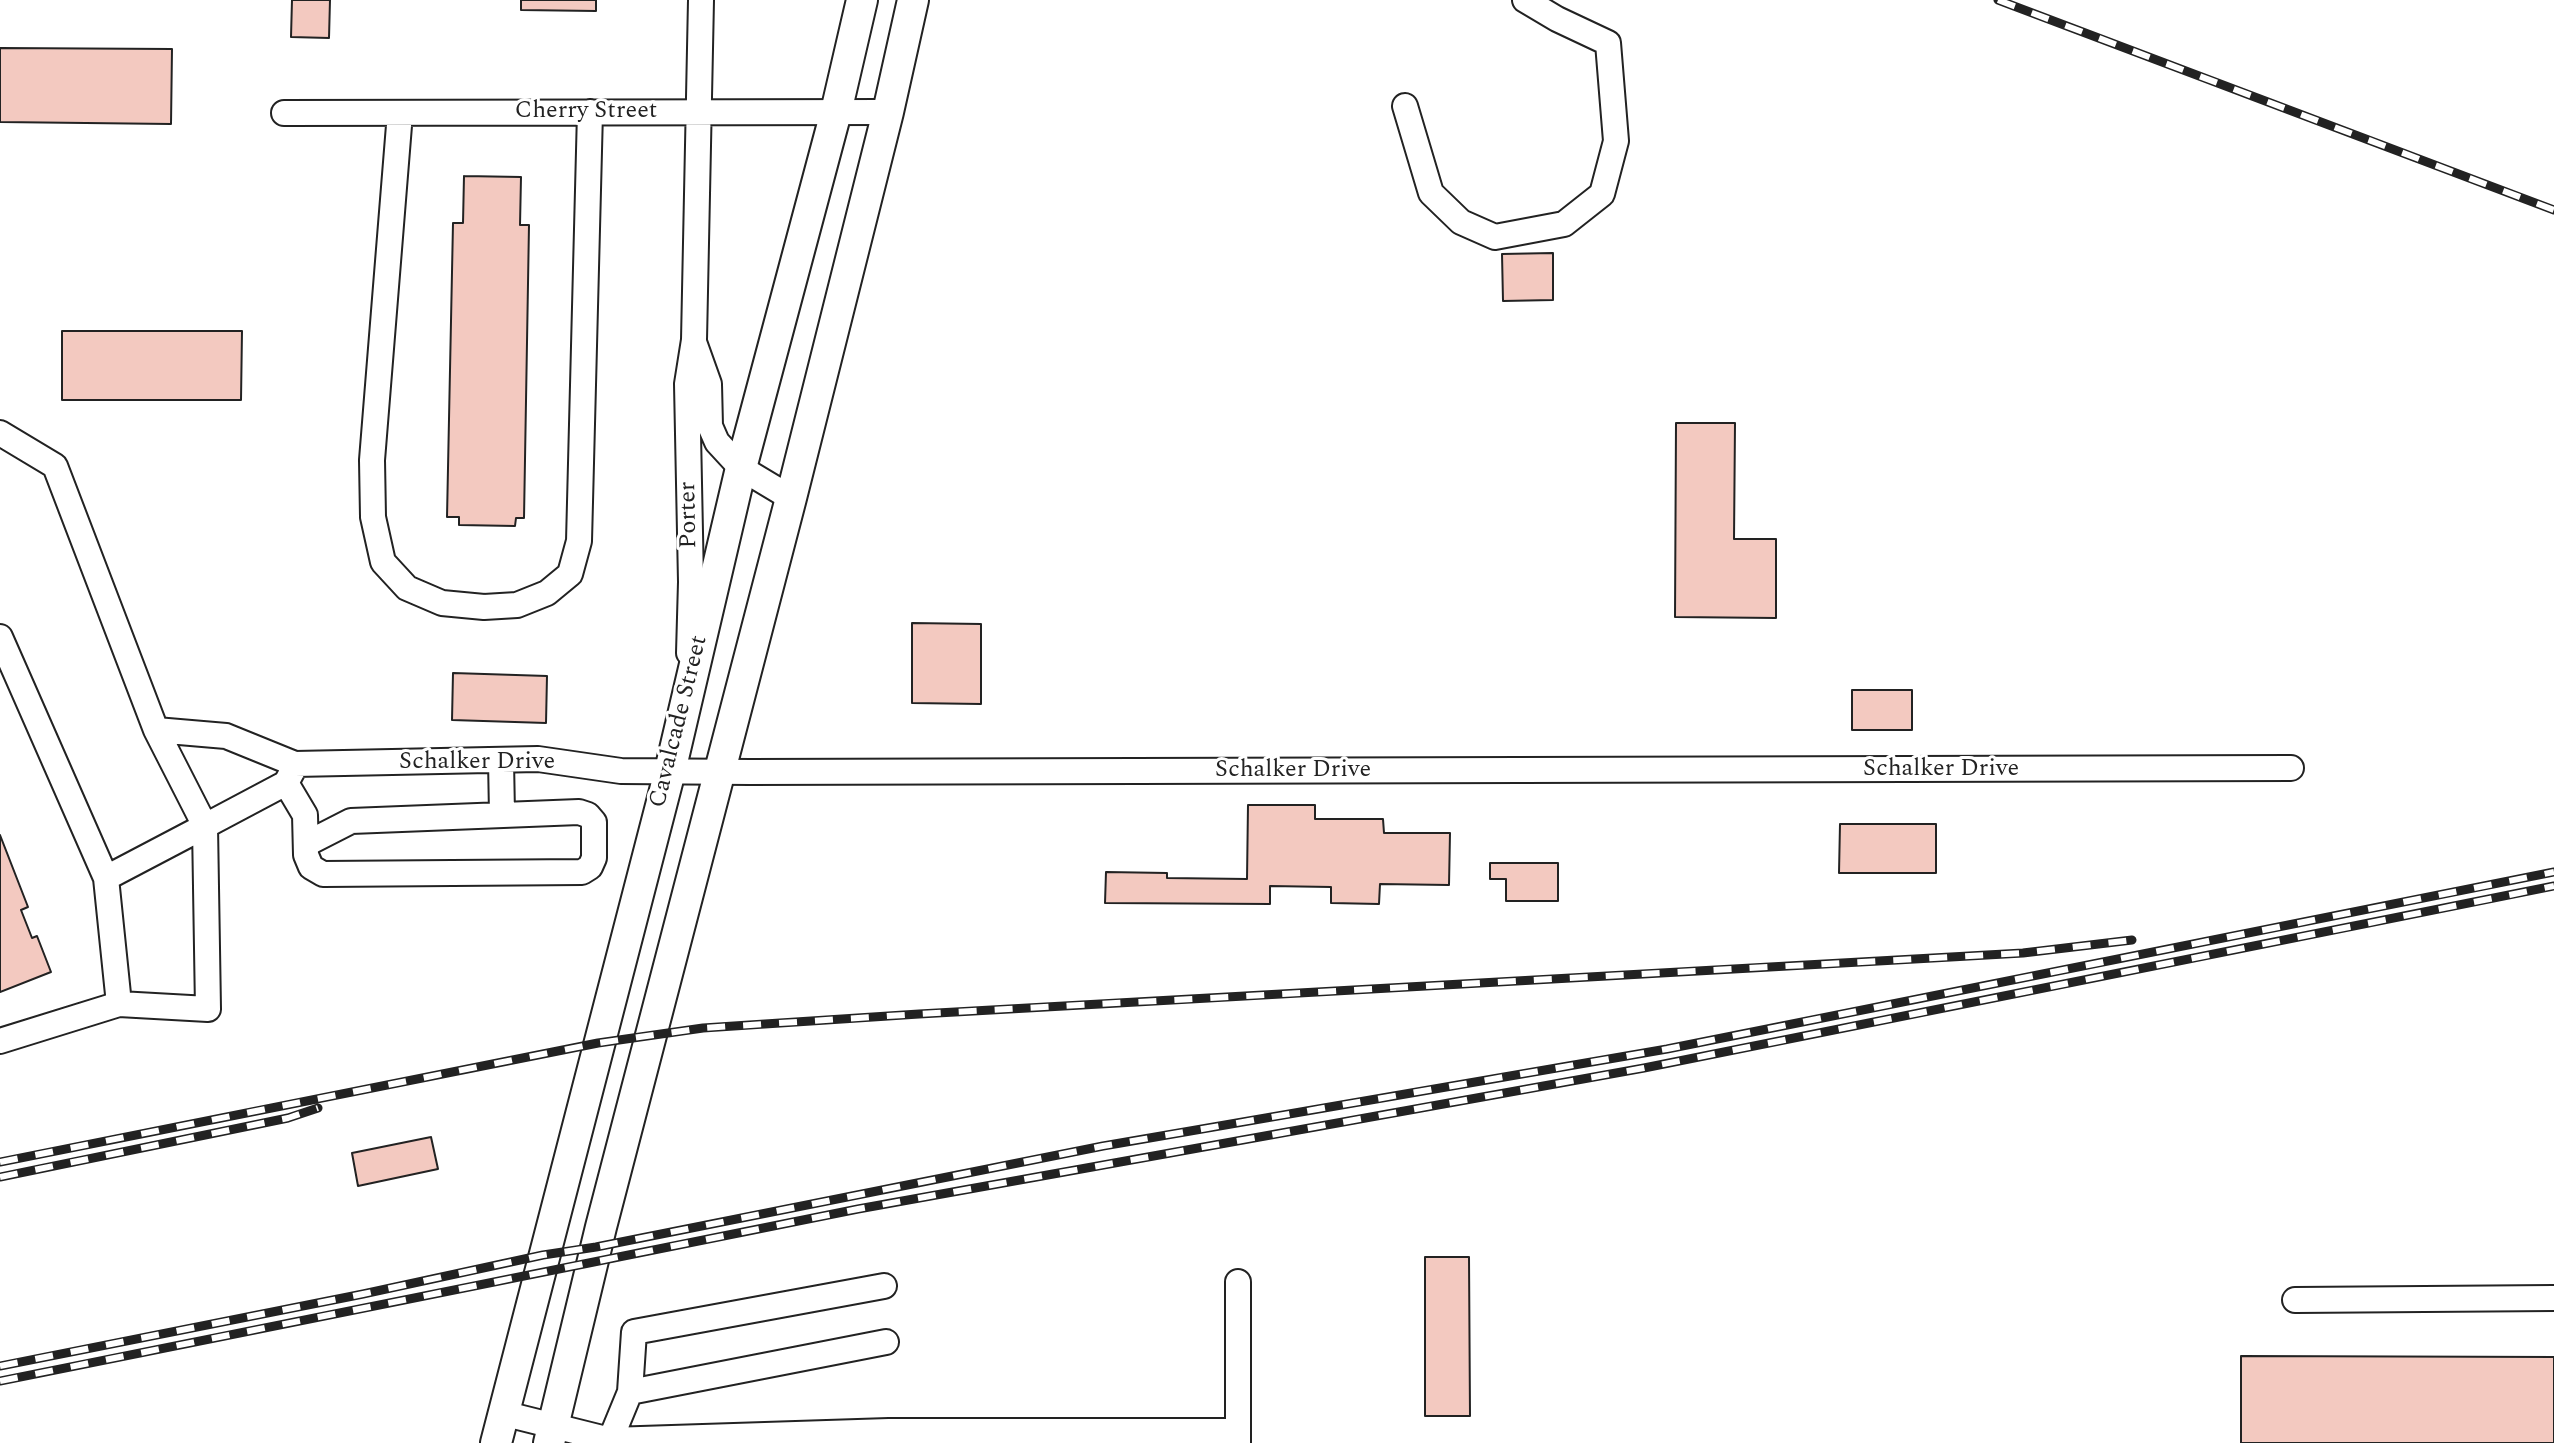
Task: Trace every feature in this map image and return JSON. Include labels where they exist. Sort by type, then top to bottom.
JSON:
[{"type":"main road","name":"Cavalcade Street","points":[[496,1443],[670,771],[741,468],[836,112],[862,0]]},
{"type":"main road","name":"Cavalcade Street","points":[[551,1434],[625,1132],[791,498],[913,0]]},
{"type":"main road","points":[[578,1118],[625,1132]]},
{"type":"street","name":"Porter","points":[[688,691],[691,582],[687,384],[694,340],[701,0]]},
{"type":"street","points":[[1405,106],[1431,193],[1461,222],[1495,237],[1564,224],[1602,194],[1616,141],[1608,43],[1525,0]]},
{"type":"street","points":[[400,113],[372,460],[373,517],[383,562],[407,588],[442,603],[484,607],[517,605],[547,593],[570,574],[579,541],[590,112]]},
{"type":"street","name":"Cherry Street","points":[[284,113],[888,112]]},
{"type":"street","name":"Porter","points":[[694,340],[709,384],[710,426],[717,442],[741,468],[791,498]]},
{"type":"street","points":[[0,433],[55,466],[156,730],[205,826],[208,1009],[119,1004],[0,1041]]},
{"type":"street","points":[[0,637],[106,878],[119,1004]]},
{"type":"street","points":[[156,730],[226,736],[291,774],[305,815],[306,855],[311,867],[323,874],[582,872],[590,867],[594,858],[594,822],[588,815],[579,812],[351,821],[306,844]]},
{"type":"street","name":"Schalker Drive","points":[[291,774],[538,759],[621,771],[2291,768]]},
{"type":"street","points":[[501,760],[502,814]]},
{"type":"street","points":[[106,878],[205,826],[291,774]]},
{"type":"street","points":[[502,1413],[551,1434],[610,1441],[889,1431],[1238,1437],[1238,1282]]},
{"type":"street","points":[[610,1441],[630,1392],[634,1332],[884,1286]]},
{"type":"street","points":[[2295,1300],[2554,1298]]},
{"type":"street","points":[[630,1392],[886,1342]]},
{"type":"building","points":[[292,0],[330,0],[329,38],[291,37]]},
{"type":"building","points":[[521,0],[596,0],[596,11],[521,10]]},
{"type":"building","points":[[0,48],[172,49],[171,124],[0,122]]},
{"type":"building","points":[[464,176],[521,177],[520,225],[529,225],[524,518],[516,518],[515,526],[459,525],[459,517],[447,517],[453,223],[463,223]]},
{"type":"building","points":[[1553,253],[1553,300],[1503,301],[1502,254]]},
{"type":"building","points":[[62,331],[242,331],[241,400],[62,400]]},
{"type":"building","points":[[1676,423],[1735,423],[1734,539],[1776,539],[1776,618],[1675,617]]},
{"type":"building","points":[[912,623],[981,624],[981,704],[912,703]]},
{"type":"building","points":[[453,673],[547,676],[546,723],[452,720]]},
{"type":"building","points":[[1852,690],[1912,690],[1912,730],[1852,730]]},
{"type":"building","points":[[1248,805],[1315,805],[1315,819],[1383,819],[1384,833],[1450,833],[1449,885],[1380,884],[1379,904],[1331,903],[1331,887],[1270,886],[1270,904],[1105,903],[1106,872],[1167,873],[1167,878],[1247,879]]},
{"type":"building","points":[[1840,824],[1936,824],[1936,873],[1839,873]]},
{"type":"building","points":[[0,835],[28,907],[21,910],[32,938],[37,936],[51,972],[0,992]]},
{"type":"building","points":[[1490,863],[1558,863],[1558,901],[1506,901],[1506,879],[1490,879]]},
{"type":"building","points":[[431,1137],[438,1169],[358,1186],[352,1153]]},
{"type":"building","points":[[1425,1257],[1469,1257],[1470,1416],[1425,1416]]},
{"type":"building","points":[[2241,1356],[2554,1357],[2554,1443],[2241,1443]]},
{"type":"railway","points":[[1998,0],[2554,210]]},
{"type":"railway","points":[[0,1366],[543,1255],[1103,1146],[1667,1049],[2554,872]]},
{"type":"railway","points":[[0,1381],[858,1209],[1644,1068],[2554,886]]},
{"type":"railway","points":[[0,1162],[598,1043],[703,1028],[2023,953],[2132,940]]},
{"type":"railway","points":[[0,1177],[288,1118],[318,1108]]}]
